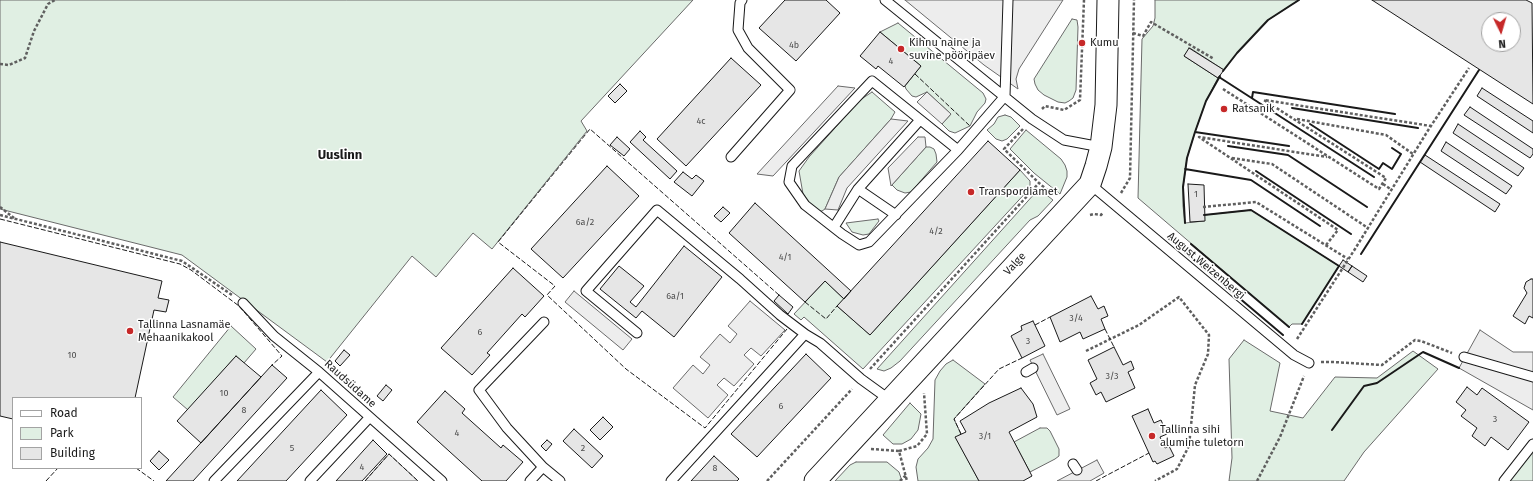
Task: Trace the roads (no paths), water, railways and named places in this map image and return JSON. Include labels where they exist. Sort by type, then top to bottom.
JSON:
[{"type":"street","name":"Valge","points":[[816,481],[1090,184],[1101,147],[1106,106],[1108,0]]},
{"type":"lane","points":[[730,156],[790,90],[748,48],[738,30],[740,3],[742,0]]},
{"type":"lane","points":[[885,0],[1032,119],[1064,140],[1101,147]]},
{"type":"lane","points":[[958,150],[872,81],[792,166],[790,182],[805,205],[859,245],[869,242],[958,150],[1005,96],[1008,0]]},
{"type":"lane","points":[[834,227],[858,189],[920,120]]},
{"type":"lane","name":"August Weizenbergi","points":[[1090,184],[1294,355],[1309,363]]},
{"type":"lane","points":[[858,189],[896,215]]},
{"type":"lane","points":[[637,333],[586,291],[657,210],[780,315],[805,334],[820,343],[861,379],[890,400]]},
{"type":"lane","name":"Raudsüdame","points":[[243,304],[274,336],[319,372],[369,418],[442,481]]},
{"type":"lane","points":[[544,322],[479,390],[506,428],[543,467],[560,481]]},
{"type":"lane","points":[[671,481],[805,334]]},
{"type":"lane","points":[[1464,357],[1533,377]]},
{"type":"lane","points":[[214,481],[319,372]]},
{"type":"lane","points":[[310,481],[369,418]]},
{"type":"lane","points":[[1504,481],[1533,444]]},
{"type":"lane","points":[[530,481],[543,467]]},
{"type":"place","name":"Kumu","points":[[1082,43]]},
{"type":"place","name":"Kihnu naine ja suvine pööripäev","points":[[901,49]]},
{"type":"place","name":"Ratsanik","points":[[1224,109]]},
{"type":"place","name":"Transpordiamet","points":[[971,192]]},
{"type":"place","name":"Tallinna Lasnamäe Mehaanikakool","points":[[130,331]]},
{"type":"place","name":"Tallinna sihi alumine tuletorn","points":[[1152,436]]},
{"type":"district","name":"Uuslinn","points":[[340,155]]}]
